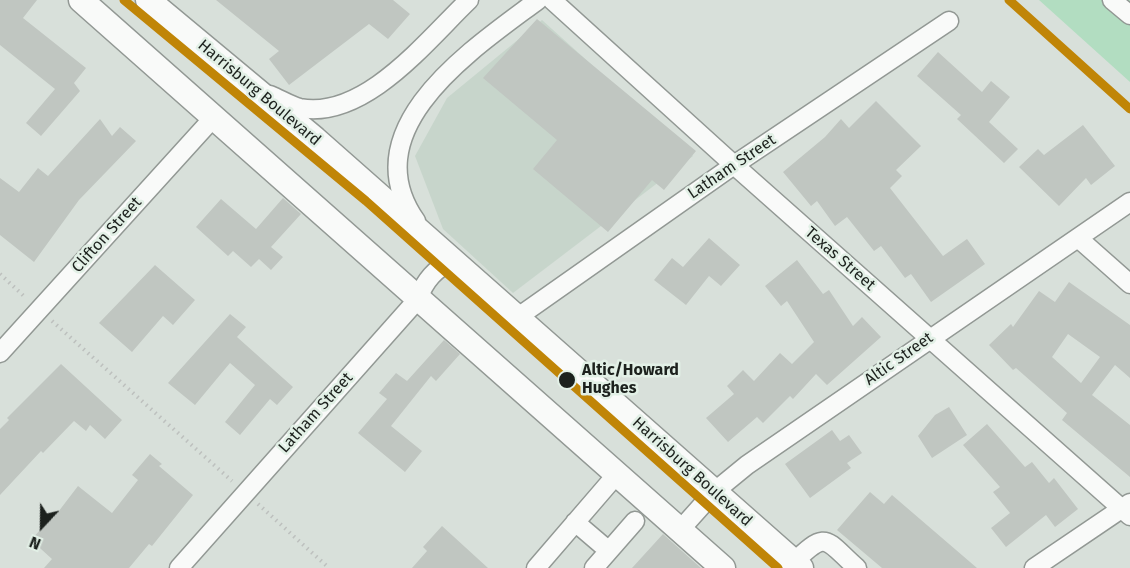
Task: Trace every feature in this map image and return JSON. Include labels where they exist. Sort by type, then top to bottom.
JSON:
[{"type":"main road","points":[[81,0],[723,568]]},
{"type":"main road","name":"Harrisburg Boulevard","points":[[148,0],[430,239],[797,565]]},
{"type":"street","points":[[254,88],[300,108],[341,106],[373,91],[470,0]]},
{"type":"street","points":[[430,239],[402,199],[397,178],[397,159],[404,135],[424,96],[476,46],[538,0]]},
{"type":"street","name":"Texas Street","points":[[552,0],[734,165],[1127,509]]},
{"type":"street","points":[[1112,0],[1130,15]]},
{"type":"street","name":"Latham Street","points":[[518,317],[734,165],[949,21]]},
{"type":"street","name":"Clifton Street","points":[[0,353],[214,117]]},
{"type":"street","name":"Altic Street","points":[[680,530],[714,492],[747,465],[929,337],[1130,202]]},
{"type":"street","points":[[1078,238],[1130,284]]},
{"type":"street","name":"Latham Street","points":[[179,568],[418,299],[425,282],[441,266],[453,260]]},
{"type":"street","points":[[536,568],[617,474]]},
{"type":"street","points":[[1034,568],[1127,509]]},
{"type":"street","points":[[594,568],[635,521]]},
{"type":"street","points":[[575,522],[609,551]]},
{"type":"street","points":[[797,565],[815,541],[821,540],[828,543],[857,568]]},
{"type":"path","points":[[0,274],[328,568]]},
{"type":"shaded area","points":[[542,20],[693,156],[513,293],[443,229],[415,156],[447,98]]},
{"type":"green space","points":[[1039,0],[1130,0],[1130,82]]},
{"type":"building","points":[[0,0],[37,0],[23,18],[86,68],[74,83],[80,91],[41,136],[26,123],[55,89],[0,45]]},
{"type":"building","points":[[216,0],[393,0],[410,14],[388,39],[369,24],[289,85],[269,59],[279,51]]},
{"type":"building","points":[[537,19],[696,151],[664,190],[652,180],[608,232],[533,169],[557,140],[483,78]]},
{"type":"building","points":[[938,52],[982,92],[991,81],[1010,97],[989,122],[1018,149],[1004,163],[957,119],[961,115],[917,76]]},
{"type":"building","points":[[876,101],[921,146],[896,170],[902,176],[890,188],[943,256],[967,239],[985,264],[931,302],[911,274],[905,278],[881,246],[874,251],[847,217],[835,226],[817,201],[811,206],[783,172],[825,137],[841,119],[849,128]]},
{"type":"building","points":[[100,119],[112,136],[120,127],[136,141],[79,200],[34,262],[0,235],[0,178],[19,192],[38,168],[48,176]]},
{"type":"building","points":[[1083,125],[1115,166],[1091,185],[1086,178],[1059,206],[1019,167],[1038,149],[1044,155]]},
{"type":"building","points":[[283,198],[301,214],[271,247],[283,257],[271,270],[259,259],[251,267],[233,251],[228,256],[196,227],[221,199],[256,229]]},
{"type":"building","points":[[709,238],[740,265],[721,286],[709,276],[686,305],[654,280],[672,258],[683,267]]},
{"type":"building","points":[[797,260],[823,294],[829,290],[853,326],[862,317],[881,337],[827,385],[816,374],[793,399],[790,396],[763,423],[757,417],[728,442],[706,418],[734,394],[727,386],[743,370],[754,381],[780,353],[792,364],[814,342],[787,301],[781,306],[765,286]]},
{"type":"building","points":[[155,265],[195,300],[173,325],[163,316],[132,352],[99,323]]},
{"type":"building","points":[[1069,282],[1130,325],[1130,378],[1115,365],[1092,395],[1130,425],[1130,477],[1062,420],[1067,413],[1016,368],[1013,370],[989,345],[1011,324],[1013,327],[1039,291],[1055,302]],"holes":[[[1068,334],[1100,357],[1081,383],[1052,357]]]},
{"type":"building","points":[[230,314],[246,327],[237,337],[293,387],[277,405],[270,399],[240,435],[225,422],[255,385],[230,363],[195,405],[168,383]]},
{"type":"building","points":[[444,340],[460,354],[436,381],[431,376],[391,426],[422,451],[405,472],[358,433],[387,399],[379,393],[396,373],[407,381]]},
{"type":"building","points":[[61,364],[122,420],[105,439],[90,425],[86,431],[74,421],[43,453],[41,451],[0,495],[0,429],[9,420],[7,418]]},
{"type":"building","points":[[949,407],[967,435],[932,458],[918,436],[935,415]]},
{"type":"building","points":[[987,424],[1025,467],[1032,462],[1049,483],[1054,478],[1078,509],[1055,527],[1046,515],[1006,547],[991,528],[1010,513],[993,492],[1000,487],[963,445]]},
{"type":"building","points":[[832,430],[840,441],[849,435],[862,453],[847,463],[851,468],[810,498],[785,464]]},
{"type":"building","points":[[150,454],[162,464],[159,466],[193,495],[152,546],[149,544],[129,568],[44,568],[52,559],[31,540],[51,518],[52,520],[78,486],[112,513],[138,480],[132,475]]},
{"type":"building","points":[[870,492],[884,504],[892,495],[977,568],[882,568],[837,530]]},
{"type":"building","points":[[442,526],[488,568],[412,568],[427,551],[423,547]]},
{"type":"building","points":[[663,534],[701,568],[632,568]]},
{"type":"railway","points":[[1009,0],[1130,109]]},
{"type":"transit line","points":[[124,0],[366,201],[778,568]]},
{"type":"transit line","points":[[1009,0],[1130,109]]},
{"type":"place","name":"Altic/Howard Hughes","points":[[567,380]]}]
